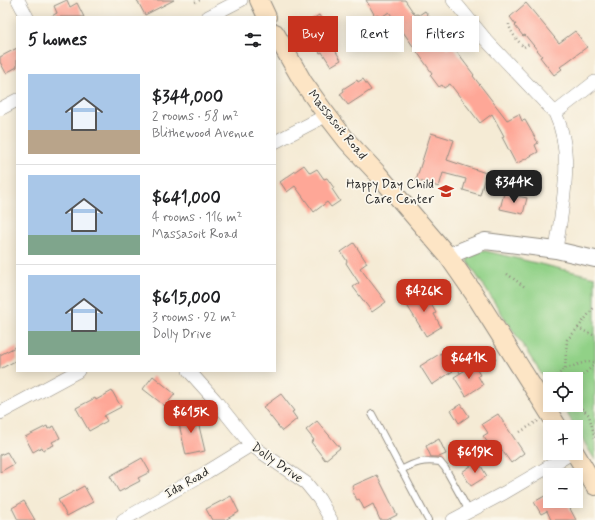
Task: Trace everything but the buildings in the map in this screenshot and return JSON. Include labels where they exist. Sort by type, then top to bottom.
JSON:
[{"type":"main road","points":[[259,0],[267,16]]},
{"type":"main road","name":"Massasoit Road","points":[[276,35],[303,82],[347,142],[378,174],[448,256],[471,289],[554,420]]},
{"type":"main road","points":[[578,460],[595,486]]},
{"type":"street","points":[[18,0],[26,16]]},
{"type":"street","points":[[210,16],[241,0]]},
{"type":"street","points":[[454,0],[486,40],[555,113],[563,135],[565,163],[563,202],[556,250]]},
{"type":"street","points":[[555,113],[595,82]]},
{"type":"street","points":[[0,109],[16,101]]},
{"type":"street","points":[[276,141],[327,115]]},
{"type":"street","points":[[448,256],[485,241],[556,250],[595,259]]},
{"type":"street","points":[[0,413],[76,372]]},
{"type":"street","name":"Dolly Drive","points":[[190,372],[215,400],[251,445],[306,483],[319,499],[331,520]]},
{"type":"street","name":"Ida Road","points":[[123,520],[251,445]]},
{"type":"street","points":[[452,520],[504,493],[561,460]]},
{"type":"lane","points":[[372,414],[428,520]]},
{"type":"lane","points":[[401,470],[418,462],[440,462],[445,468],[469,511]]},
{"type":"path","points":[[194,1],[200,0]]},
{"type":"path","points":[[510,24],[510,30],[524,47],[531,44]]},
{"type":"path","points":[[507,274],[525,287]]},
{"type":"path","points":[[435,298],[454,289],[458,294]]},
{"type":"path","points":[[565,368],[567,340],[595,306]]},
{"type":"path","points":[[578,328],[595,336]]},
{"type":"path","points":[[459,372],[473,364],[485,365],[498,356]]},
{"type":"path","points":[[454,361],[467,367]]},
{"type":"path","points":[[561,372],[565,368],[586,362],[595,363]]},
{"type":"path","points":[[583,375],[595,363]]},
{"type":"path","points":[[583,409],[589,415],[595,438]]},
{"type":"path","points":[[520,432],[538,420]]},
{"type":"green space","points":[[477,249],[595,277],[595,460],[583,440],[583,420],[571,420],[566,412],[583,412],[583,372],[543,372],[543,376],[468,262],[468,254]]},
{"type":"place","name":"Happy Day Child Care Center","points":[[446,191]]}]
